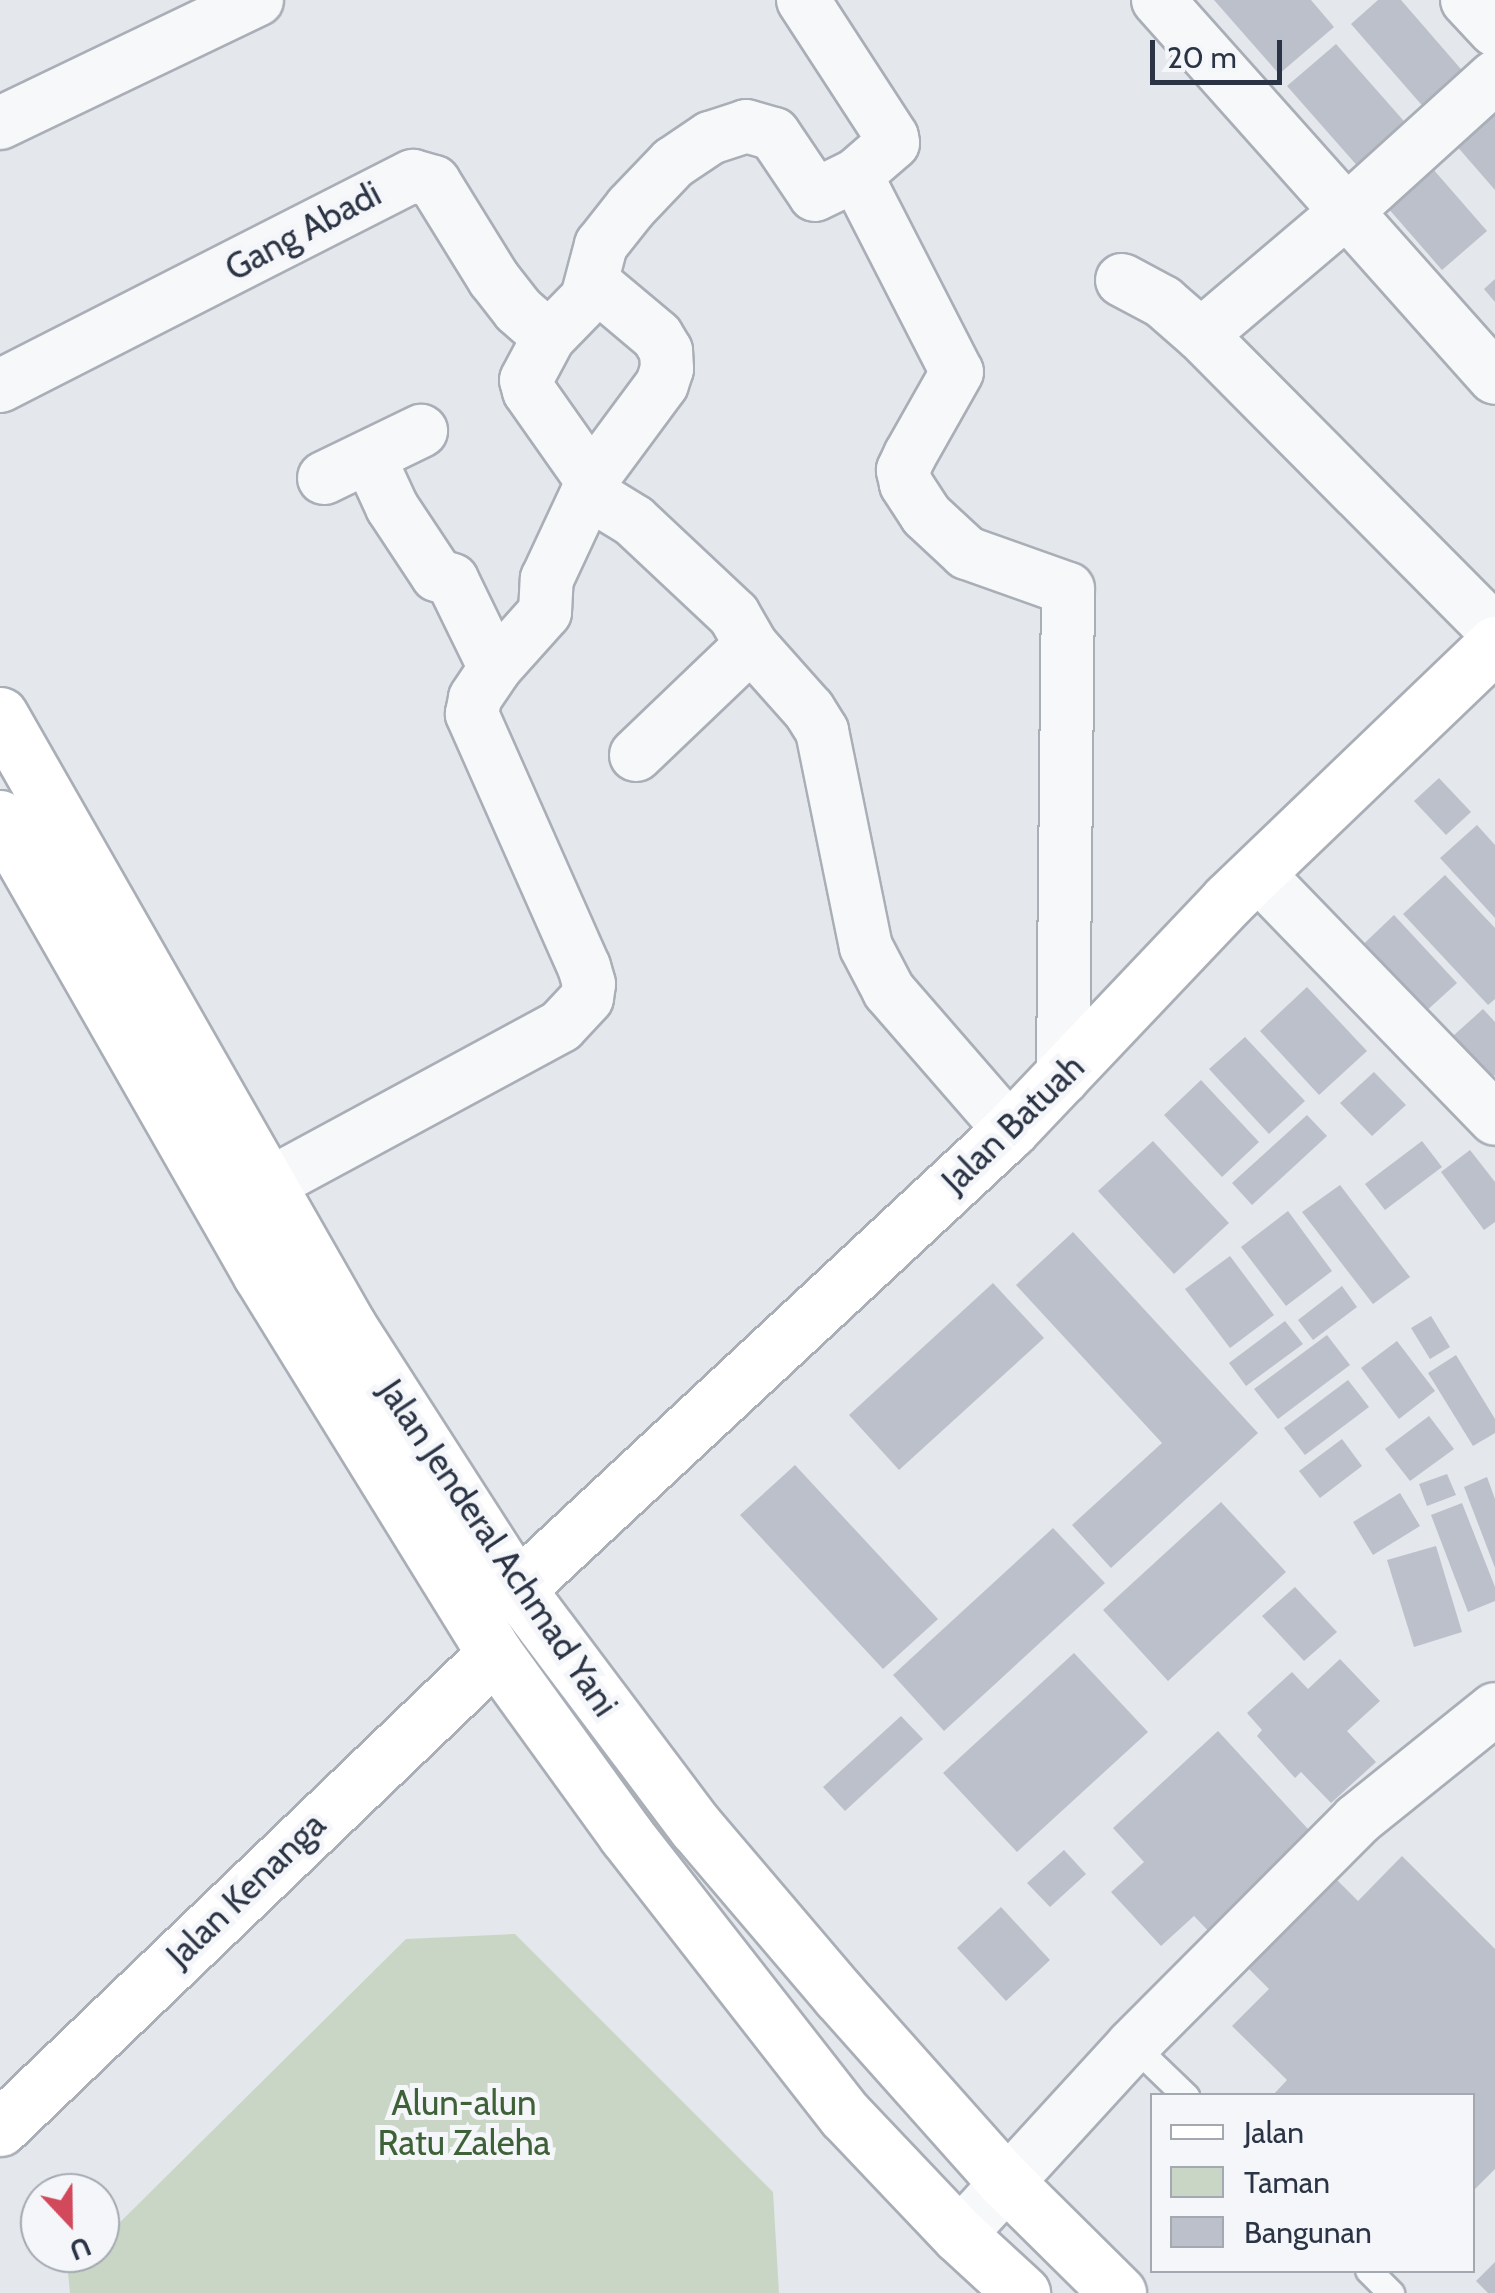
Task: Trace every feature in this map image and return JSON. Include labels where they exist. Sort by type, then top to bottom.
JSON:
[{"type":"main road","name":"Jalan Batuah","points":[[517,1589],[1010,1130],[1257,873],[1495,644]]},
{"type":"main road","name":"Jalan Jenderal Achmad Yani","points":[[0,715],[348,1327],[517,1589],[696,1828],[1004,2181],[1118,2293]]},
{"type":"main road","name":"Jalan Jenderal Achmad Yani","points":[[0,818],[261,1275],[495,1654],[626,1835],[845,2114],[959,2234],[1022,2293]]},
{"type":"main road","name":"Jalan Kenanga","points":[[0,2128],[495,1654]]},
{"type":"street","points":[[0,123],[257,0]]},
{"type":"street","points":[[804,0],[893,144],[856,175],[816,195],[774,134],[746,126],[726,132],[674,163],[601,245],[595,284],[587,298],[549,337],[529,372],[529,391],[591,488],[634,520],[734,614],[751,645],[822,731],[866,947],[889,990],[1010,1130]]},
{"type":"street","points":[[1158,0],[1495,378]]},
{"type":"street","points":[[1467,0],[1495,30]]},
{"type":"street","points":[[1201,335],[1347,211],[1495,76]]},
{"type":"street","points":[[856,175],[957,372],[904,470],[913,498],[967,553],[1065,569],[1063,1078]]},
{"type":"street","name":"Gang Abadi","points":[[0,386],[413,176],[434,182],[494,279],[518,310],[549,337]]},
{"type":"street","points":[[1122,280],[1163,302],[1201,335],[1495,631]]},
{"type":"street","points":[[269,1184],[561,1026],[587,998],[584,968],[472,714],[475,698],[495,668],[545,612],[546,579],[591,488],[614,443],[662,384],[668,369],[666,351],[657,336],[595,284]]},
{"type":"street","points":[[421,431],[346,467],[392,507],[438,576],[452,580],[495,668]]},
{"type":"street","points":[[636,755],[751,645]]},
{"type":"street","points":[[1257,873],[1495,1119]]},
{"type":"street","points":[[959,2234],[1133,2045],[1356,1820],[1489,1725]]},
{"type":"lane","points":[[1133,2045],[1183,2093]]},
{"type":"lane","points":[[1371,2273],[1391,2293]]},
{"type":"green space","name":"Alun-alun Ratu Zaleha","points":[[515,1934],[773,2192],[779,2293],[70,2293],[68,2273],[120,2273],[120,2222],[406,1939]]},
{"type":"building","points":[[1214,0],[1311,0],[1334,27],[1279,74]]},
{"type":"building","points":[[1378,0],[1401,0],[1473,83],[1433,118],[1351,24]]},
{"type":"building","points":[[1336,44],[1417,136],[1368,178],[1287,86]]},
{"type":"building","points":[[1495,96],[1495,190],[1448,136]]},
{"type":"building","points":[[1426,161],[1487,231],[1442,270],[1381,200]]},
{"type":"building","points":[[1495,279],[1495,302],[1484,289]]},
{"type":"building","points":[[1439,778],[1471,812],[1446,835],[1414,801]]},
{"type":"building","points":[[1477,825],[1495,845],[1495,918],[1440,858]]},
{"type":"building","points":[[1445,875],[1495,928],[1495,999],[1488,1005],[1403,914]]},
{"type":"building","points":[[1394,915],[1457,983],[1413,1023],[1351,956]]},
{"type":"building","points":[[1307,987],[1367,1051],[1319,1095],[1260,1031]]},
{"type":"building","points":[[1483,1009],[1495,1022],[1495,1075],[1481,1087],[1443,1045]]},
{"type":"building","points":[[1245,1037],[1305,1101],[1269,1134],[1209,1069]]},
{"type":"building","points":[[1374,1072],[1406,1105],[1372,1136],[1340,1103]]},
{"type":"building","points":[[1201,1080],[1259,1142],[1222,1177],[1164,1115]]},
{"type":"building","points":[[1307,1115],[1327,1136],[1252,1205],[1232,1183]]},
{"type":"building","points":[[1153,1141],[1229,1223],[1174,1274],[1098,1191]]},
{"type":"building","points":[[1422,1141],[1442,1167],[1385,1210],[1365,1184]]},
{"type":"building","points":[[1470,1150],[1495,1182],[1495,1222],[1484,1230],[1441,1172]]},
{"type":"building","points":[[1340,1185],[1410,1277],[1373,1304],[1302,1212]]},
{"type":"building","points":[[1288,1211],[1332,1271],[1286,1306],[1241,1247]]},
{"type":"building","points":[[1073,1232],[1258,1433],[1111,1568],[1072,1525],[1162,1443],[1016,1285]]},
{"type":"building","points":[[1230,1256],[1274,1315],[1230,1348],[1185,1289]]},
{"type":"building","points":[[993,1283],[1044,1338],[899,1470],[849,1415]]},
{"type":"building","points":[[1342,1286],[1357,1307],[1313,1340],[1298,1320]]},
{"type":"building","points":[[1431,1316],[1450,1347],[1430,1359],[1411,1328]]},
{"type":"building","points":[[1285,1321],[1303,1344],[1246,1386],[1229,1363]]},
{"type":"building","points":[[1327,1335],[1350,1365],[1278,1419],[1254,1389]]},
{"type":"building","points":[[1397,1341],[1435,1391],[1399,1419],[1361,1368]]},
{"type":"building","points":[[1456,1355],[1495,1419],[1495,1433],[1473,1446],[1428,1373]]},
{"type":"building","points":[[1348,1380],[1369,1407],[1305,1455],[1284,1428]]},
{"type":"building","points":[[1429,1416],[1454,1449],[1410,1481],[1385,1449]]},
{"type":"building","points":[[1342,1439],[1362,1466],[1320,1498],[1299,1471]]},
{"type":"building","points":[[795,1465],[938,1619],[883,1669],[740,1515]]},
{"type":"building","points":[[1447,1474],[1456,1495],[1427,1506],[1419,1484]]},
{"type":"building","points":[[1487,1477],[1495,1499],[1495,1568],[1464,1487]]},
{"type":"building","points":[[1400,1493],[1420,1526],[1373,1555],[1353,1522]]},
{"type":"building","points":[[1221,1502],[1286,1572],[1168,1681],[1103,1610]]},
{"type":"building","points":[[1462,1503],[1495,1587],[1495,1601],[1468,1612],[1431,1515]]},
{"type":"building","points":[[1053,1528],[1105,1583],[944,1731],[893,1675]]},
{"type":"building","points":[[1436,1546],[1462,1632],[1414,1647],[1387,1560]]},
{"type":"building","points":[[1295,1587],[1337,1632],[1304,1661],[1262,1616]]},
{"type":"building","points":[[1074,1653],[1148,1732],[1017,1852],[943,1773]]},
{"type":"building","points":[[1340,1659],[1380,1701],[1347,1731],[1376,1762],[1331,1803],[1301,1772],[1295,1778],[1257,1736],[1262,1730],[1247,1713],[1292,1672],[1308,1689]]},
{"type":"building","points":[[901,1716],[923,1739],[845,1811],[823,1787]]},
{"type":"building","points":[[1218,1731],[1319,1841],[1214,1937],[1194,1916],[1161,1946],[1111,1892],[1144,1862],[1113,1828]]},
{"type":"building","points":[[1064,1850],[1086,1874],[1050,1907],[1027,1883]]},
{"type":"building","points":[[1402,1856],[1495,1949],[1495,2169],[1475,2189],[1475,2093],[1275,2093],[1287,2080],[1232,2026],[1269,1989],[1243,1963],[1332,1875],[1358,1901]]},
{"type":"building","points":[[1001,1907],[1050,1960],[1006,2001],[957,1948]]},
{"type":"building","points":[[1495,2262],[1495,2293],[1488,2293],[1476,2281]]}]
